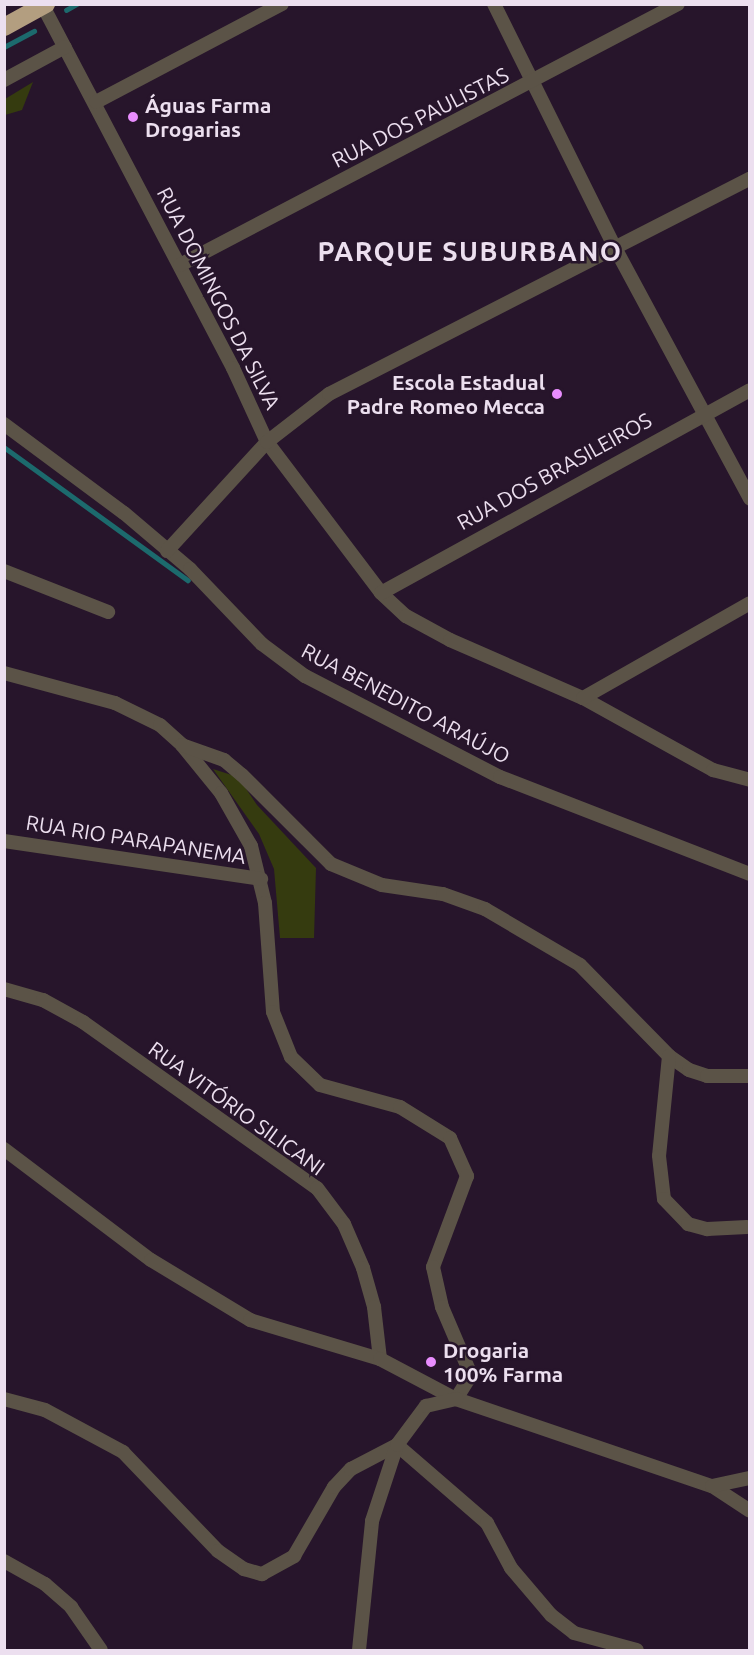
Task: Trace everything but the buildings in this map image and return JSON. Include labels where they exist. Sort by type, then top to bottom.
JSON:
[{"type":"highway","points":[[9,22],[45,5]]},
{"type":"street","points":[[96,102],[282,4]]},
{"type":"street","points":[[494,4],[536,81],[614,246],[702,415],[750,499]]},
{"type":"street","name":"RUA DOS PAULISTAS","points":[[180,265],[536,81],[678,4]]},
{"type":"street","name":"RUA DOMINGOS DA SILVA","points":[[45,5],[180,265],[267,442],[381,594],[406,616],[450,640],[583,698],[712,770],[750,780]]},
{"type":"street","points":[[4,80],[65,47]]},
{"type":"street","points":[[167,550],[267,442],[329,394],[614,246],[750,179]]},
{"type":"street","name":"RUA DOS BRASILEIROS","points":[[381,594],[750,390]]},
{"type":"street","name":"RUA BENEDITO ARAÚJO","points":[[4,424],[167,550],[262,644],[305,676],[500,777],[750,874]]},
{"type":"street","points":[[4,572],[108,612]]},
{"type":"street","points":[[583,698],[750,603]]},
{"type":"street","points":[[4,672],[115,703],[160,725],[182,745],[235,813],[261,879],[267,982],[276,1028],[291,1057],[320,1085],[423,1117],[450,1138],[463,1159],[467,1176],[463,1193],[433,1268],[442,1306],[471,1375],[456,1399],[426,1406],[397,1446],[372,1521],[359,1650]]},
{"type":"street","points":[[182,745],[224,760],[313,848],[348,874],[466,901],[547,943],[614,996],[669,1056],[707,1076],[750,1076]]},
{"type":"street","name":"RUA RIO PARAPANEMA","points":[[4,840],[261,879]]},
{"type":"street","name":"RUA VITÓRIO SILICANI","points":[[4,989],[43,1000],[83,1022],[317,1188],[344,1224],[363,1268],[374,1306],[380,1359]]},
{"type":"street","points":[[669,1056],[659,1156],[664,1199],[688,1224],[707,1229],[747,1227]]},
{"type":"street","points":[[4,1149],[207,1297],[250,1320],[380,1359],[456,1399],[712,1486],[750,1511]]},
{"type":"street","points":[[4,1399],[45,1410],[123,1452],[218,1551],[244,1569],[262,1574],[294,1556],[334,1487],[351,1469],[397,1446]]},
{"type":"street","points":[[397,1446],[488,1523],[511,1568],[551,1615],[574,1633],[637,1650]]},
{"type":"street","points":[[712,1486],[747,1475]]},
{"type":"street","points":[[4,1561],[45,1584],[71,1607],[101,1650]]},
{"type":"green space","points":[[33,82],[22,110],[5,115],[5,99]]},
{"type":"green space","points":[[213,769],[238,777],[257,805],[316,868],[314,938],[280,938],[274,869],[259,834]]},
{"type":"waterway","points":[[66,10],[77,4]]},
{"type":"waterway","points":[[4,47],[34,31]]},
{"type":"waterway","points":[[4,447],[188,580]]},
{"type":"place","name":"Águas Farma Drogarias","points":[[133,117]]},
{"type":"place","name":"Escola Estadual Padre Romeo Mecca","points":[[557,394]]},
{"type":"place","name":"Drogaria 100% Farma","points":[[431,1362]]},
{"type":"district","name":"PARQUE SUBURBANO","points":[[470,252]]}]
